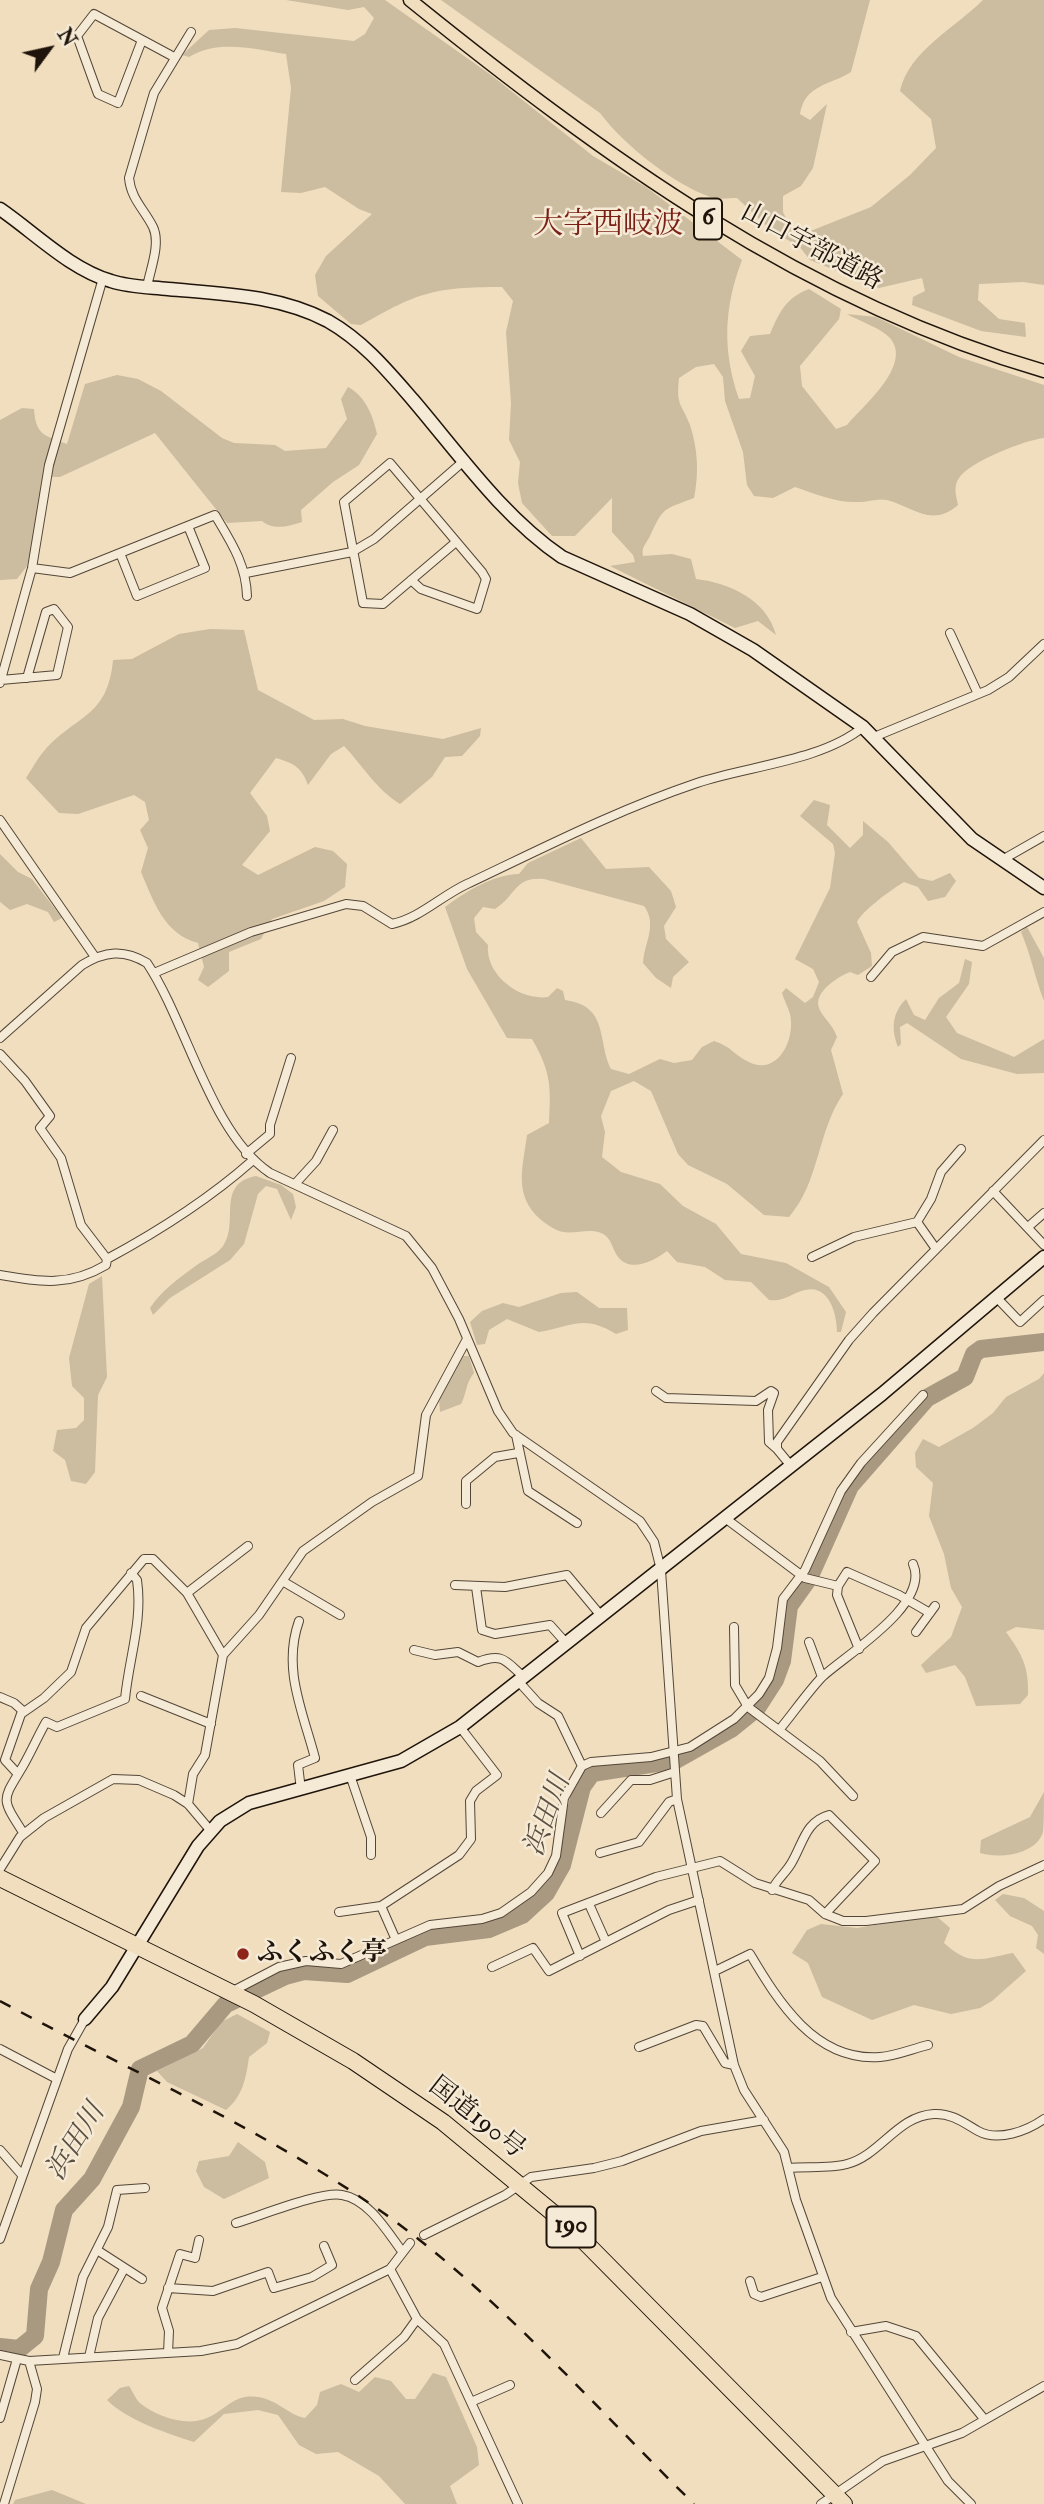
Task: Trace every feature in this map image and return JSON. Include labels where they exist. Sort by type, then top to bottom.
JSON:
[{"type":"highway","name":"国道190号","points":[[0,1878],[254,2004],[400,2091],[570,2227],[832,2501]]},
{"type":"main road","name":"山口宇部道路","points":[[410,0],[587,137],[741,239],[856,300],[963,345],[1044,371]]},
{"type":"street","points":[[142,40],[118,103],[98,94],[77,36],[94,14],[174,57]]},
{"type":"street","points":[[147,287],[156,240],[154,229],[130,191],[129,178],[154,93],[191,32]]},
{"type":"street","points":[[0,209],[66,256],[103,278],[147,287],[266,299],[329,322],[371,353],[526,528],[562,557],[718,628],[863,727],[958,826],[1044,888]]},
{"type":"street","points":[[27,678],[46,612],[54,610],[68,627],[57,675],[0,681],[32,568],[49,465],[103,278]]},
{"type":"street","points":[[246,573],[352,552],[374,539],[465,460]]},
{"type":"street","points":[[411,580],[421,589],[478,609],[486,579],[457,542],[390,463],[344,502],[363,603],[383,604],[411,580],[457,542]]},
{"type":"street","points":[[32,568],[70,573],[215,515],[246,573],[247,596]]},
{"type":"street","points":[[120,553],[137,596],[205,568],[188,526]]},
{"type":"street","points":[[950,633],[978,694]]},
{"type":"street","points":[[874,737],[978,694],[1009,677],[1044,644]]},
{"type":"street","points":[[154,973],[251,932],[346,904],[363,906],[392,924],[406,921],[463,886],[604,818],[706,780],[826,748],[850,738],[863,727]]},
{"type":"street","points":[[0,820],[95,957]]},
{"type":"street","points":[[1002,860],[1044,836]]},
{"type":"street","points":[[871,977],[892,951],[905,943],[934,936],[983,946],[1044,912]]},
{"type":"street","points":[[0,1038],[82,965],[95,957],[124,953],[147,962],[220,1111],[249,1158],[295,1185],[407,1236],[432,1268],[498,1411],[516,1435],[640,1521],[654,1542],[661,1570],[677,1799],[734,2065],[744,2090],[784,2152],[822,2277],[851,2332],[948,2481],[971,2504]]},
{"type":"street","points":[[0,1054],[26,1081],[50,1116],[40,1128],[61,1158],[81,1225],[107,1259],[106,1265],[77,1280],[44,1281],[0,1275]]},
{"type":"street","points":[[107,1259],[139,1244],[225,1184],[249,1158],[270,1134],[270,1125],[291,1058]]},
{"type":"street","points":[[295,1185],[316,1161],[333,1130]]},
{"type":"street","points":[[777,1449],[786,1429],[849,1340],[1044,1140]]},
{"type":"street","points":[[812,1257],[854,1237],[917,1222],[931,1199],[941,1172],[961,1149]]},
{"type":"street","points":[[993,1191],[1044,1245]]},
{"type":"street","points":[[1028,1227],[1044,1213]]},
{"type":"street","points":[[917,1222],[936,1249]]},
{"type":"street","points":[[1,2232],[57,2079],[85,2019],[139,1946],[210,1830],[249,1803],[351,1778],[401,1761],[460,1727],[792,1466],[1044,1257]]},
{"type":"street","points":[[997,1298],[1020,1322],[1044,1300]]},
{"type":"street","points":[[188,1804],[193,1774],[205,1755],[223,1655],[284,1582],[295,1561],[312,1543],[372,1502],[418,1476],[425,1415],[467,1339]]},
{"type":"street","points":[[656,1391],[666,1398],[756,1401],[771,1391],[774,1393],[768,1410],[769,1442],[792,1466]]},
{"type":"street","points":[[233,1993],[279,1967],[306,1961],[341,1964],[430,1925],[482,1919],[500,1913],[531,1892],[548,1872],[556,1856],[564,1798],[582,1766],[591,1762],[651,1757],[673,1752],[715,1733],[751,1710],[769,1678],[778,1648],[783,1599],[806,1578],[849,1477],[923,1395]]},
{"type":"street","points":[[516,1435],[528,1491],[577,1523]]},
{"type":"street","points":[[466,1504],[467,1480],[495,1457],[518,1452]]},
{"type":"street","points":[[725,1518],[806,1578],[838,1586]]},
{"type":"street","points":[[187,1593],[248,1546]]},
{"type":"street","points":[[17,1773],[5,1760],[23,1711],[44,1698],[71,1672],[86,1628],[144,1559],[153,1559],[187,1593],[223,1655]]},
{"type":"street","points":[[780,1729],[822,1677],[859,1649],[906,1600],[917,1583],[918,1574],[913,1564]]},
{"type":"street","points":[[859,1649],[837,1595],[838,1586],[847,1572],[932,1610],[916,1632]]},
{"type":"street","points":[[24,1834],[7,1803],[10,1782],[46,1722],[57,1727],[117,1705],[125,1699],[128,1670],[137,1638],[139,1605],[137,1580],[131,1573]]},
{"type":"street","points":[[455,1584],[505,1587],[567,1575],[601,1617]]},
{"type":"street","points":[[284,1582],[340,1615]]},
{"type":"street","points":[[476,1587],[482,1630],[495,1634],[550,1625],[567,1644]]},
{"type":"street","points":[[299,1621],[294,1637],[291,1677],[315,1759],[298,1765],[301,1790]]},
{"type":"street","points":[[734,1627],[735,1685],[751,1710],[820,1761],[853,1796]]},
{"type":"street","points":[[809,1642],[822,1677]]},
{"type":"street","points":[[414,1650],[435,1655],[458,1652],[478,1662],[487,1658],[507,1660],[538,1703],[558,1716],[582,1766]]},
{"type":"street","points":[[141,1696],[211,1724]]},
{"type":"street","points":[[0,1697],[15,1703],[23,1711]]},
{"type":"street","points":[[339,1912],[381,1906],[441,1870],[459,1855],[471,1839],[470,1801],[476,1791],[497,1775],[460,1727]]},
{"type":"street","points":[[601,1813],[631,1780],[650,1780],[675,1770]]},
{"type":"street","points":[[351,1778],[371,1837],[371,1855]]},
{"type":"street","points":[[0,1870],[24,1834],[44,1818],[113,1779],[139,1780],[188,1804],[210,1830]]},
{"type":"street","points":[[600,1853],[639,1842],[669,1802],[677,1799]]},
{"type":"street","points":[[772,1890],[777,1879],[792,1864],[817,1818],[830,1815],[875,1861],[825,1913]]},
{"type":"street","points":[[580,1956],[562,1913],[656,1877],[720,1861],[772,1890],[795,1894],[843,1921],[866,1922],[913,1913],[950,1913],[1044,1865]]},
{"type":"street","points":[[492,1967],[534,1948],[549,1971],[669,1910],[699,1900]]},
{"type":"street","points":[[589,1903],[606,1942]]},
{"type":"street","points":[[381,1906],[396,1940]]},
{"type":"street","points":[[715,1971],[750,1954],[790,2016],[817,2038],[857,2056],[880,2057],[928,2045]]},
{"type":"street","points":[[639,2047],[696,2025],[703,2025],[724,2063],[734,2065]]},
{"type":"street","points":[[0,2049],[57,2079]]},
{"type":"street","points":[[788,2168],[848,2164],[917,2116],[937,2113],[956,2117],[980,2133],[994,2134],[1031,2129],[1044,2119]]},
{"type":"street","points":[[424,2235],[505,2195],[519,2184],[549,2172],[594,2168],[622,2161],[701,2131],[764,2120]]},
{"type":"street","points":[[0,2150],[22,2175]]},
{"type":"street","points":[[63,2358],[83,2277],[108,2227],[117,2190],[145,2188]]},
{"type":"street","points":[[236,2223],[325,2196],[344,2195],[368,2210],[401,2250]]},
{"type":"street","points":[[168,2353],[169,2331],[162,2308],[180,2254],[195,2258],[199,2240]]},
{"type":"street","points":[[0,2355],[29,2361],[201,2351],[237,2344],[390,2269],[401,2250],[410,2243]]},
{"type":"street","points":[[168,2288],[213,2291],[268,2272],[274,2288],[312,2277],[331,2265],[324,2246]]},
{"type":"street","points":[[97,2249],[142,2279]]},
{"type":"street","points":[[89,2357],[98,2318],[124,2269]]},
{"type":"street","points":[[390,2269],[417,2319],[444,2344],[518,2504]]},
{"type":"street","points":[[750,2281],[754,2294],[761,2297],[822,2277]]},
{"type":"street","points":[[355,2380],[404,2337],[417,2319]]},
{"type":"street","points":[[851,2332],[886,2326],[916,2336],[985,2420]]},
{"type":"street","points":[[0,2418],[17,2359]]},
{"type":"street","points":[[4,2504],[35,2402],[37,2389],[29,2361]]},
{"type":"street","points":[[471,2402],[510,2385]]},
{"type":"street","points":[[832,2501],[883,2461],[985,2420],[1044,2386]]},
{"type":"shaded area","points":[[286,0],[385,0],[491,75],[593,156],[646,187],[742,260],[732,295],[727,329],[730,363],[739,399],[750,398],[755,376],[741,351],[750,336],[770,334],[785,306],[809,289],[841,309],[839,319],[800,366],[802,386],[836,429],[847,425],[874,396],[891,372],[895,360],[895,349],[886,334],[847,314],[876,317],[959,357],[1044,385],[1044,438],[998,453],[974,465],[959,478],[956,485],[958,505],[939,515],[923,514],[880,499],[862,502],[834,500],[795,487],[773,498],[754,496],[747,485],[743,452],[725,401],[723,377],[714,364],[696,367],[679,378],[679,399],[693,434],[696,452],[697,480],[694,498],[670,507],[662,514],[644,546],[643,556],[672,554],[691,559],[696,579],[722,585],[745,595],[764,612],[776,635],[758,621],[735,628],[610,566],[635,562],[633,555],[612,532],[612,498],[575,536],[552,536],[522,503],[518,483],[520,462],[509,440],[511,403],[506,332],[513,301],[502,287],[443,290],[413,298],[361,325],[351,324],[318,296],[315,275],[326,256],[372,214],[359,209],[325,187],[301,193],[281,192],[291,88],[286,54],[224,47],[200,51],[189,57],[182,55],[209,30],[235,28],[354,41],[365,34],[374,18],[364,7],[348,10]]},
{"type":"shaded area","points":[[441,0],[870,0],[851,72],[813,91],[803,104],[800,114],[810,120],[827,104],[813,168],[801,186],[783,196],[783,212],[790,227],[803,234],[871,207],[910,175],[936,148],[931,119],[900,91],[913,64],[934,41],[983,0],[1044,0],[1044,285],[1023,282],[979,284],[978,300],[999,319],[1025,323],[1026,337],[981,331],[912,305],[913,297],[925,291],[922,278],[879,288],[810,260],[799,246],[773,232],[737,198],[710,197],[665,173],[622,138],[600,113]]},
{"type":"shaded area","points":[[117,375],[138,379],[161,391],[222,438],[234,443],[275,445],[285,451],[326,448],[347,419],[341,399],[348,387],[359,395],[367,407],[377,434],[359,465],[333,482],[301,510],[302,522],[277,527],[262,521],[227,523],[155,433],[60,477],[47,477],[27,566],[17,579],[0,580],[0,420],[22,408],[34,409],[39,430],[52,439],[67,444],[85,384]]},
{"type":"shaded area","points":[[210,629],[244,630],[258,690],[314,720],[343,719],[365,726],[443,739],[481,728],[480,736],[462,756],[445,757],[432,777],[400,804],[377,784],[344,746],[331,754],[308,785],[296,767],[276,758],[250,793],[267,816],[270,831],[242,865],[258,875],[315,847],[333,851],[347,864],[345,887],[324,901],[272,919],[261,939],[229,952],[229,971],[208,987],[198,980],[204,967],[198,943],[186,939],[168,924],[141,872],[148,848],[140,830],[149,820],[145,802],[134,795],[78,814],[59,813],[26,778],[44,751],[97,705],[110,679],[113,660],[132,659],[179,634]]},
{"type":"shaded area","points":[[814,800],[830,805],[827,825],[850,848],[863,835],[863,821],[888,842],[919,878],[932,881],[950,873],[956,881],[945,897],[928,901],[918,887],[904,882],[871,906],[857,922],[871,953],[872,966],[858,975],[850,972],[840,977],[820,996],[819,1008],[837,1037],[831,1050],[843,1094],[834,1109],[813,1172],[799,1203],[789,1217],[764,1215],[727,1184],[688,1165],[678,1154],[651,1091],[634,1081],[611,1091],[601,1116],[605,1132],[602,1157],[621,1172],[660,1184],[683,1206],[716,1224],[741,1254],[786,1263],[829,1287],[846,1312],[841,1332],[837,1332],[830,1302],[826,1296],[813,1289],[784,1299],[769,1300],[751,1282],[725,1280],[705,1267],[677,1262],[667,1251],[643,1264],[630,1265],[619,1258],[607,1237],[601,1233],[563,1232],[540,1219],[526,1200],[522,1169],[527,1135],[549,1123],[550,1089],[546,1070],[532,1039],[507,1038],[467,969],[445,907],[490,881],[519,874],[528,863],[581,838],[606,869],[649,867],[671,891],[676,907],[664,926],[666,939],[689,962],[673,977],[671,988],[656,978],[643,963],[650,927],[644,906],[544,879],[521,883],[502,904],[495,909],[483,907],[474,918],[476,932],[488,945],[492,966],[506,984],[526,995],[548,997],[557,988],[563,991],[565,1000],[579,1003],[589,1009],[599,1026],[611,1069],[629,1074],[660,1059],[674,1063],[692,1060],[702,1047],[714,1041],[747,1061],[758,1065],[767,1064],[782,1054],[790,1035],[790,1014],[782,993],[786,988],[805,1003],[813,997],[819,982],[813,969],[795,959],[830,888],[835,853],[833,844],[800,816]]},
{"type":"shaded area","points":[[0,854],[18,872],[32,879],[62,918],[54,922],[48,912],[27,904],[10,910],[0,902]]},
{"type":"shaded area","points":[[1027,927],[1044,958],[1044,1001],[1021,932]]},
{"type":"shaded area","points":[[965,959],[972,962],[969,984],[946,1017],[957,1033],[1014,1057],[1044,1039],[1044,1073],[1017,1074],[961,1059],[907,1023],[900,1027],[901,1044],[898,1047],[894,1022],[901,1004],[906,999],[914,1015],[925,1020],[939,998],[959,983]]},
{"type":"shaded area","points":[[256,1176],[281,1185],[293,1194],[296,1207],[291,1220],[277,1189],[266,1186],[258,1194],[244,1244],[230,1260],[170,1298],[153,1315],[150,1308],[165,1290],[223,1246],[230,1226],[232,1195],[244,1180]]},
{"type":"shaded area","points":[[102,1276],[107,1377],[98,1395],[95,1472],[86,1484],[71,1481],[65,1460],[53,1451],[57,1430],[76,1428],[84,1420],[84,1398],[72,1386],[69,1358],[89,1284]]},
{"type":"shaded area","points":[[577,1292],[599,1308],[627,1308],[628,1330],[616,1334],[595,1324],[578,1323],[539,1332],[507,1319],[489,1330],[485,1344],[477,1345],[470,1322],[482,1311],[503,1303],[519,1307],[561,1293]]},
{"type":"shaded area","points":[[463,1356],[469,1356],[474,1373],[461,1404],[440,1412],[439,1399]]},
{"type":"shaded area","points":[[1044,1373],[1044,1630],[1016,1627],[1006,1632],[1026,1669],[1028,1695],[1020,1704],[976,1706],[965,1677],[955,1665],[926,1673],[921,1665],[951,1637],[962,1607],[951,1588],[944,1554],[929,1516],[933,1483],[916,1467],[915,1453],[923,1439],[939,1447],[973,1428],[993,1413],[1006,1397],[1039,1379]]},
{"type":"shaded area","points":[[1044,1792],[1043,1832],[1033,1846],[1006,1855],[980,1853],[981,1840],[1030,1817]]},
{"type":"shaded area","points":[[1003,1894],[1024,1898],[1044,1911],[1044,1954],[1036,1948],[1038,1935],[1032,1926],[1010,1916],[995,1900]]},
{"type":"shaded area","points":[[935,1915],[950,1928],[944,1943],[961,1956],[984,1959],[1013,1953],[1026,1971],[980,2008],[951,2014],[914,2005],[872,2020],[822,1997],[808,1963],[792,1953],[807,1930],[821,1924],[857,1928]]},
{"type":"shaded area","points":[[237,2014],[270,2032],[267,2043],[249,2057],[240,2093],[226,2110],[167,2082],[157,2071],[203,2048],[221,2022]]},
{"type":"shaded area","points":[[238,2142],[265,2162],[269,2178],[224,2199],[204,2187],[196,2171],[199,2161],[229,2156]]},
{"type":"shaded area","points":[[433,2373],[446,2377],[477,2447],[479,2465],[450,2486],[457,2504],[405,2504],[379,2476],[338,2452],[316,2454],[299,2445],[278,2415],[258,2410],[224,2414],[194,2442],[136,2420],[107,2400],[120,2388],[129,2386],[139,2402],[164,2417],[199,2421],[240,2398],[255,2397],[264,2398],[305,2418],[317,2405],[320,2392],[341,2384],[359,2392],[375,2377],[391,2381],[406,2399],[415,2399]]},
{"type":"shaded area","points":[[52,2490],[86,2504],[13,2504],[15,2500]]},
{"type":"waterway","name":"浜田川","points":[[0,2347],[19,2349],[35,2336],[39,2289],[51,2262],[64,2210],[92,2179],[131,2107],[140,2069],[192,2044],[226,2004],[285,1976],[304,1971],[347,1974],[425,1937],[489,1929],[522,1915],[546,1893],[562,1865],[582,1787],[592,1773],[676,1760],[731,1729],[757,1708],[775,1680],[782,1661],[789,1606],[809,1578],[850,1486],[927,1398],[965,1377],[974,1354],[981,1349],[1044,1342]]},
{"type":"railway","points":[[0,2001],[245,2128],[293,2155],[385,2214],[426,2245],[506,2315],[694,2504]]},
{"type":"place","name":"ふくふく亭","points":[[243,1954]]},
{"type":"district","name":"大字西岐波","points":[[608,227]]}]
